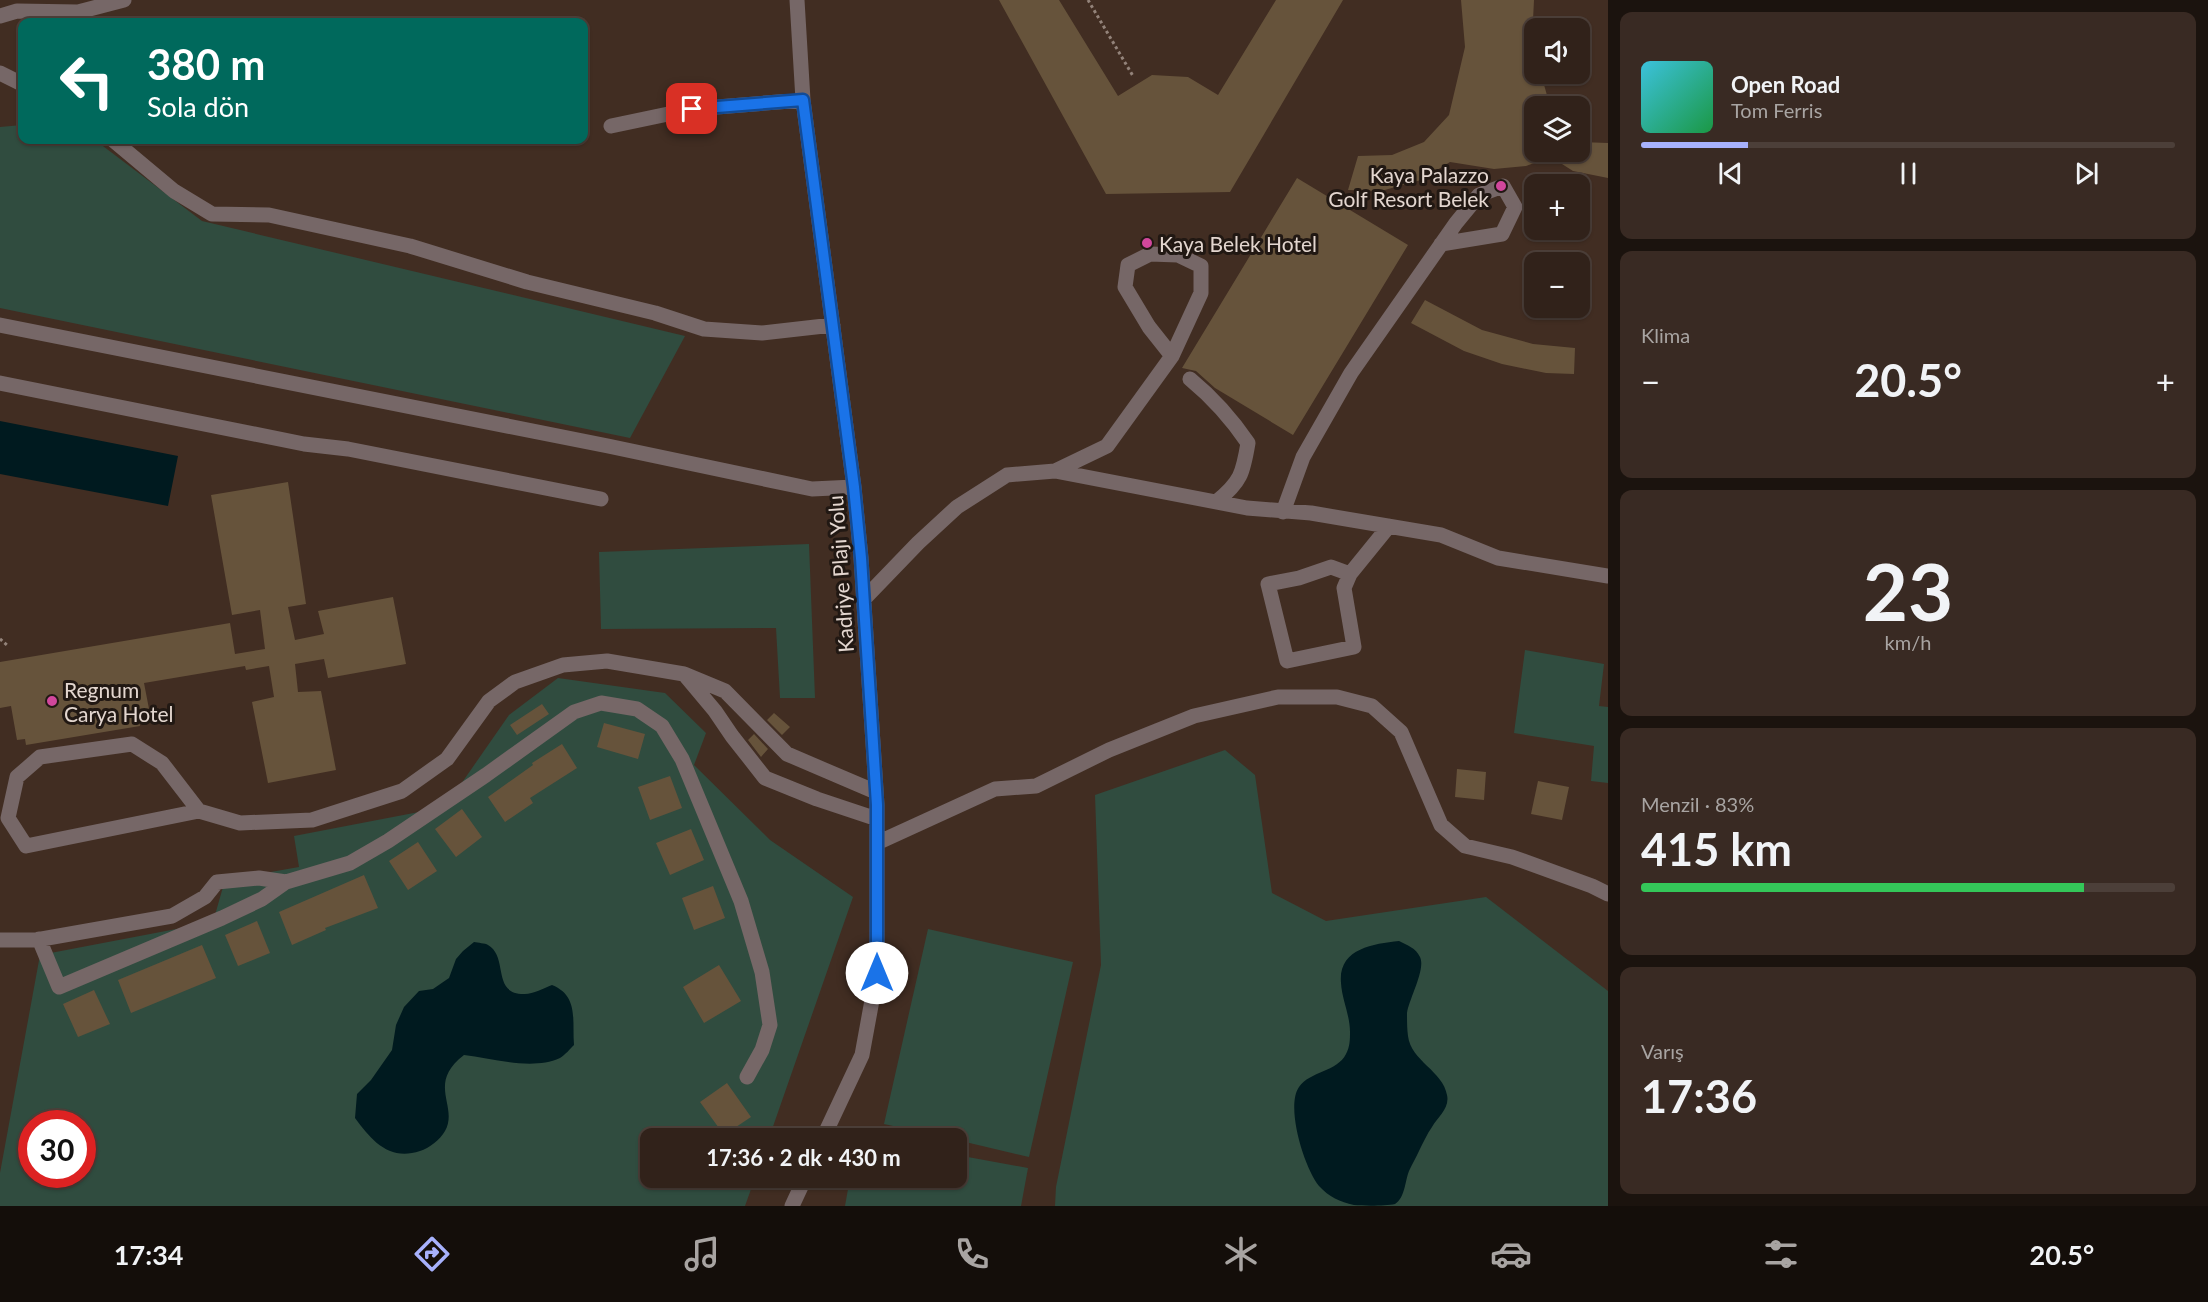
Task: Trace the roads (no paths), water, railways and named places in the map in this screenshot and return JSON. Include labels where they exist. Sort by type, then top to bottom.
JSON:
[{"type":"street","points":[[0,16],[17,11],[78,12],[124,0]]},
{"type":"street","name":"Kadriye Plajı Yolu","points":[[797,0],[803,100],[854,487],[864,599],[877,819],[877,973],[862,1055],[828,1128]]},
{"type":"street","points":[[0,73],[18,82]]},
{"type":"street","points":[[611,126],[692,109],[803,100]]},
{"type":"street","points":[[118,144],[174,191],[212,214],[269,215],[410,246],[527,282],[655,313],[704,328],[762,333],[833,325]]},
{"type":"street","points":[[1283,512],[1303,457],[1351,373],[1441,244],[1479,195],[1503,186],[1515,207],[1502,234],[1441,244]]},
{"type":"street","points":[[1055,471],[1107,446],[1172,356],[1201,293],[1201,266],[1178,255],[1150,254],[1128,265],[1125,287],[1149,327],[1172,356]]},
{"type":"street","points":[[0,324],[597,443],[812,489],[854,487]]},
{"type":"street","points":[[1190,379],[1232,419],[1248,443],[1244,467],[1234,488],[1216,502]]},
{"type":"street","points":[[0,383],[601,500]]},
{"type":"street","points":[[864,599],[918,543],[957,507],[1007,475],[1055,471],[1247,508],[1311,513],[1441,535],[1498,558],[1608,576]]},
{"type":"street","points":[[1350,574],[1331,567],[1299,578],[1268,584],[1287,661],[1354,647],[1344,588],[1350,574],[1389,526]]},
{"type":"street","points":[[199,811],[162,763],[132,744],[40,757],[17,777],[4,824],[26,846],[199,811],[240,823],[312,820],[402,791],[447,759],[489,701],[515,682],[563,665],[607,661],[684,674],[725,691],[788,754],[876,792]]},
{"type":"street","points":[[684,674],[716,711],[732,736],[765,778],[817,799],[877,819]]},
{"type":"street","points":[[877,843],[995,789],[1035,786],[1110,750],[1194,716],[1278,698],[1337,697],[1372,706],[1401,732],[1441,825],[1465,846],[1512,857],[1608,894]]},
{"type":"street","points":[[39,939],[59,987],[222,918],[262,899],[286,882],[350,863],[486,775],[574,712],[601,703],[637,709],[662,726],[682,759],[741,901],[759,962],[770,1025],[762,1050],[747,1077]]},
{"type":"street","points":[[0,940],[39,939],[172,916],[205,897],[217,882],[260,878],[286,882]]},
{"type":"street","points":[[792,1206],[800,1188]]},
{"type":"water","points":[[0,421],[178,456],[168,506],[0,474]]},
{"type":"water","points":[[1399,941],[1416,951],[1421,962],[1421,969],[1407,1013],[1410,1045],[1440,1079],[1447,1095],[1447,1104],[1428,1133],[1411,1166],[1403,1194],[1398,1201],[1395,1204],[1386,1205],[1354,1205],[1331,1196],[1319,1186],[1314,1178],[1298,1138],[1294,1109],[1295,1096],[1304,1082],[1342,1060],[1349,1046],[1350,1026],[1341,983],[1345,963],[1359,950]]},
{"type":"water","points":[[474,942],[487,944],[494,951],[504,982],[515,993],[528,994],[552,985],[567,996],[572,1010],[574,1045],[566,1054],[549,1062],[525,1064],[464,1055],[447,1076],[445,1094],[449,1113],[443,1134],[434,1143],[420,1151],[399,1153],[390,1151],[375,1141],[355,1118],[357,1094],[371,1080],[392,1050],[396,1025],[404,1007],[419,991],[433,989],[449,978],[456,959]]},
{"type":"place","name":"Kaya Palazzo Golf Resort Belek","points":[[1501,186]]},
{"type":"place","name":"Kaya Belek Hotel","points":[[1147,243]]},
{"type":"place","name":"Regnum Carya Hotel","points":[[52,701]]}]
